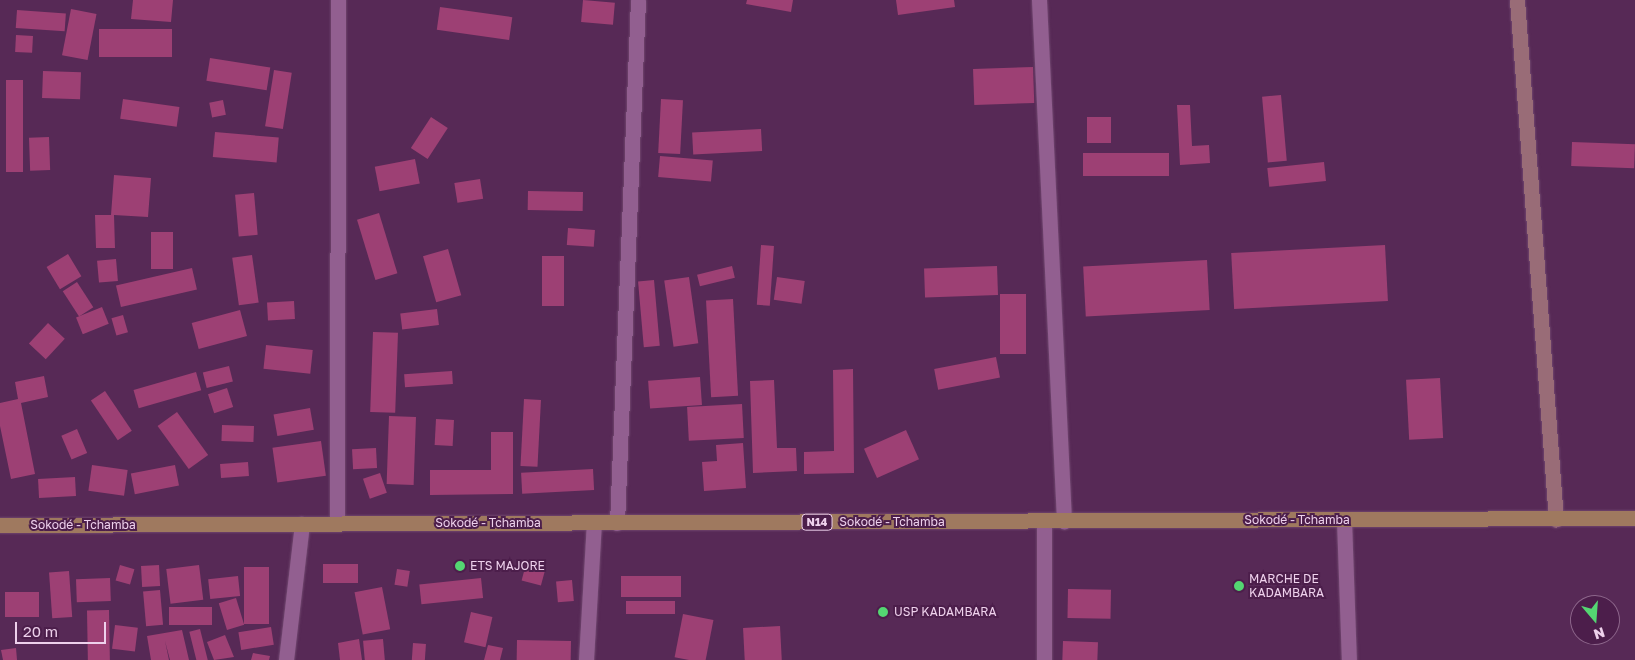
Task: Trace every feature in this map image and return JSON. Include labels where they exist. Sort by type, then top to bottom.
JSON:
[{"type":"main road","points":[[1516,0],[1556,520]]},
{"type":"main road","name":"Sokodé - Tchamba","points":[[0,525],[1556,520],[1635,518]]},
{"type":"street","points":[[337,524],[338,0]]},
{"type":"street","points":[[617,523],[638,0]]},
{"type":"street","points":[[1039,0],[1064,521]]},
{"type":"street","points":[[1344,520],[1348,660]]},
{"type":"street","points":[[1044,521],[1044,660]]},
{"type":"street","points":[[586,660],[594,522]]},
{"type":"street","points":[[286,660],[302,524]]},
{"type":"building","points":[[133,0],[173,0],[171,22],[131,19]]},
{"type":"building","points":[[583,0],[615,3],[613,25],[581,22]]},
{"type":"building","points":[[747,0],[793,0],[791,12],[746,4]]},
{"type":"building","points":[[896,0],[954,0],[955,7],[898,15]]},
{"type":"building","points":[[440,7],[512,17],[509,40],[437,30]]},
{"type":"building","points":[[71,9],[97,14],[88,60],[62,55]]},
{"type":"building","points":[[17,10],[66,13],[65,31],[16,28]]},
{"type":"building","points":[[99,29],[172,29],[172,57],[99,57]]},
{"type":"building","points":[[16,35],[33,36],[32,53],[15,52]]},
{"type":"building","points":[[210,58],[270,68],[267,90],[206,81]]},
{"type":"building","points":[[1033,67],[1034,103],[974,105],[973,69]]},
{"type":"building","points":[[274,70],[292,73],[283,129],[265,126]]},
{"type":"building","points":[[43,71],[81,72],[80,99],[42,98]]},
{"type":"building","points":[[6,80],[23,80],[23,172],[6,172]]},
{"type":"building","points":[[1281,95],[1287,161],[1268,162],[1262,97]]},
{"type":"building","points":[[123,99],[179,107],[177,127],[120,119]]},
{"type":"building","points":[[661,99],[683,100],[680,154],[658,153]]},
{"type":"building","points":[[223,100],[226,115],[212,117],[209,103]]},
{"type":"building","points":[[1177,105],[1190,105],[1192,146],[1209,145],[1210,163],[1180,165]]},
{"type":"building","points":[[431,117],[448,128],[428,159],[411,148]]},
{"type":"building","points":[[1087,117],[1111,117],[1111,143],[1087,143]]},
{"type":"building","points":[[761,129],[762,151],[693,155],[692,133]]},
{"type":"building","points":[[215,132],[279,138],[277,162],[213,157]]},
{"type":"building","points":[[49,137],[50,170],[30,171],[29,138]]},
{"type":"building","points":[[1572,142],[1635,144],[1634,168],[1571,166]]},
{"type":"building","points":[[1083,153],[1169,153],[1169,176],[1083,176]]},
{"type":"building","points":[[660,156],[713,161],[711,182],[658,177]]},
{"type":"building","points":[[415,159],[420,184],[380,191],[375,167]]},
{"type":"building","points":[[1324,162],[1326,181],[1269,187],[1267,168]]},
{"type":"building","points":[[114,175],[151,178],[148,217],[114,215],[115,248],[96,248],[95,215],[111,215]]},
{"type":"building","points":[[480,179],[483,199],[457,203],[454,183]]},
{"type":"building","points":[[528,191],[583,192],[583,211],[528,210]]},
{"type":"building","points":[[254,193],[258,235],[239,236],[235,195]]},
{"type":"building","points":[[379,213],[397,273],[375,280],[357,220]]},
{"type":"building","points":[[568,228],[595,230],[594,247],[567,245]]},
{"type":"building","points":[[151,232],[173,232],[173,269],[151,269]]},
{"type":"building","points":[[761,245],[774,246],[770,306],[757,305]]},
{"type":"building","points":[[1385,245],[1388,301],[1234,309],[1231,253]]},
{"type":"building","points":[[448,249],[461,295],[436,302],[423,256]]},
{"type":"building","points":[[68,254],[81,276],[60,289],[47,267]]},
{"type":"building","points":[[252,255],[259,303],[239,305],[232,258]]},
{"type":"building","points":[[542,256],[564,256],[564,306],[542,306]]},
{"type":"building","points":[[116,259],[118,281],[99,283],[97,261]]},
{"type":"building","points":[[1207,260],[1210,310],[1086,316],[1083,266]]},
{"type":"building","points":[[732,266],[735,278],[700,286],[697,275]]},
{"type":"building","points":[[997,266],[998,295],[925,298],[924,269]]},
{"type":"building","points":[[192,268],[197,289],[121,307],[116,286]]},
{"type":"building","points":[[689,277],[698,343],[674,347],[664,280]]},
{"type":"building","points":[[777,277],[805,281],[802,304],[774,300]]},
{"type":"building","points":[[654,280],[660,346],[644,347],[638,281]]},
{"type":"building","points":[[77,282],[93,307],[79,316],[63,291]]},
{"type":"building","points":[[1000,294],[1026,294],[1026,354],[1000,354]]},
{"type":"building","points":[[733,299],[738,396],[711,397],[706,300]]},
{"type":"building","points":[[294,301],[295,319],[268,320],[267,302]]},
{"type":"building","points":[[102,307],[109,324],[83,334],[76,317]]},
{"type":"building","points":[[437,309],[439,325],[402,329],[400,314]]},
{"type":"building","points":[[240,310],[247,336],[199,349],[192,323]]},
{"type":"building","points":[[123,315],[128,332],[116,336],[111,318]]},
{"type":"building","points":[[48,323],[65,339],[46,359],[29,343]]},
{"type":"building","points":[[373,332],[398,333],[395,413],[370,412]]},
{"type":"building","points":[[266,345],[313,350],[310,374],[263,369]]},
{"type":"building","points":[[996,357],[1000,378],[938,390],[934,369]]},
{"type":"building","points":[[229,366],[233,382],[207,388],[203,373]]},
{"type":"building","points":[[853,369],[854,473],[804,474],[804,452],[834,451],[833,370]]},
{"type":"building","points":[[452,371],[453,384],[405,387],[404,374]]},
{"type":"building","points":[[196,372],[201,390],[139,408],[134,390]]},
{"type":"building","points":[[44,376],[48,397],[21,403],[35,474],[11,479],[0,426],[0,403],[18,399],[15,382]]},
{"type":"building","points":[[700,377],[702,405],[650,409],[648,381]]},
{"type":"building","points":[[1440,378],[1443,438],[1409,440],[1406,380]]},
{"type":"building","points":[[774,380],[777,448],[796,448],[797,471],[753,473],[750,381]]},
{"type":"building","points":[[227,388],[233,407],[214,413],[208,394]]},
{"type":"building","points":[[105,391],[132,431],[118,440],[91,401]]},
{"type":"building","points":[[524,399],[541,400],[537,467],[520,466]]},
{"type":"building","points":[[742,404],[744,438],[689,441],[687,407]]},
{"type":"building","points":[[310,408],[314,430],[277,436],[274,414]]},
{"type":"building","points":[[177,412],[208,455],[189,469],[158,426]]},
{"type":"building","points":[[389,416],[416,417],[414,485],[387,484]]},
{"type":"building","points":[[436,419],[454,420],[453,446],[435,445]]},
{"type":"building","points":[[222,425],[254,426],[253,442],[221,441]]},
{"type":"building","points":[[77,429],[87,453],[72,460],[61,436]]},
{"type":"building","points":[[906,430],[919,459],[877,478],[864,449]]},
{"type":"building","points":[[491,432],[513,432],[513,494],[430,495],[430,470],[491,470]]},
{"type":"building","points":[[321,441],[326,476],[277,482],[272,448]]},
{"type":"building","points":[[743,443],[746,488],[704,491],[702,462],[717,461],[716,445]]},
{"type":"building","points":[[376,448],[377,468],[353,469],[352,449]]},
{"type":"building","points":[[248,462],[249,476],[221,478],[220,464]]},
{"type":"building","points":[[92,465],[128,470],[124,496],[88,491]]},
{"type":"building","points":[[175,465],[179,486],[135,494],[131,474]]},
{"type":"building","points":[[593,469],[594,490],[522,494],[521,473]]},
{"type":"building","points":[[380,473],[387,493],[370,499],[363,479]]},
{"type":"building","points":[[75,477],[76,496],[39,498],[38,479]]},
{"type":"building","points":[[323,564],[358,564],[358,583],[323,583]]},
{"type":"building","points":[[526,564],[545,569],[541,586],[522,580]]},
{"type":"building","points":[[120,565],[134,569],[130,585],[116,580]]},
{"type":"building","points":[[159,565],[160,586],[142,587],[141,566]]},
{"type":"building","points":[[199,565],[203,600],[171,604],[166,569]]},
{"type":"building","points":[[244,567],[269,567],[269,624],[244,624]]},
{"type":"building","points":[[397,569],[410,571],[407,587],[394,585]]},
{"type":"building","points":[[69,571],[72,617],[52,618],[49,572]]},
{"type":"building","points":[[238,576],[240,596],[210,599],[208,579]]},
{"type":"building","points":[[621,576],[681,576],[681,597],[621,597]]},
{"type":"building","points":[[110,578],[111,601],[77,602],[76,579]]},
{"type":"building","points":[[481,578],[483,598],[421,604],[419,584]]},
{"type":"building","points":[[572,580],[574,601],[558,602],[556,581]]},
{"type":"building","points":[[382,587],[390,629],[363,635],[355,592]]},
{"type":"building","points":[[1068,589],[1111,590],[1110,619],[1067,618]]},
{"type":"building","points":[[160,590],[163,625],[146,626],[143,591]]},
{"type":"building","points":[[5,592],[39,592],[39,617],[5,617]]},
{"type":"building","points":[[236,598],[244,625],[227,630],[219,603]]},
{"type":"building","points":[[626,601],[675,601],[675,614],[626,614]]},
{"type":"building","points":[[169,607],[212,607],[212,625],[169,625]]},
{"type":"building","points":[[87,610],[109,610],[110,660],[88,660]]},
{"type":"building","points":[[471,612],[492,617],[485,647],[464,642]]},
{"type":"building","points":[[683,614],[713,620],[706,660],[675,657]]},
{"type":"building","points":[[115,625],[138,628],[135,652],[112,649]]},
{"type":"building","points":[[780,626],[782,660],[745,660],[743,628]]},
{"type":"building","points":[[271,627],[274,645],[241,650],[238,632]]},
{"type":"building","points":[[200,629],[208,660],[196,660],[189,632]]},
{"type":"building","points":[[182,630],[189,660],[170,660],[165,641],[169,660],[151,660],[147,636]]},
{"type":"building","points":[[225,635],[234,657],[214,660],[207,642]]},
{"type":"building","points":[[359,639],[362,660],[340,660],[338,643]]},
{"type":"building","points":[[383,639],[385,660],[365,660],[363,641]]},
{"type":"building","points":[[517,640],[571,641],[571,660],[517,660]]},
{"type":"building","points":[[1063,641],[1098,642],[1097,660],[1062,660]]},
{"type":"building","points":[[413,643],[426,644],[425,660],[412,660]]},
{"type":"building","points":[[488,645],[503,648],[500,660],[484,660]]},
{"type":"building","points":[[16,648],[17,660],[3,660],[1,650]]},
{"type":"building","points":[[253,653],[270,656],[269,660],[251,660]]},
{"type":"place","name":"ETS MAJORE","points":[[460,566]]},
{"type":"place","name":"MARCHE DE KADAMBARA","points":[[1239,586]]},
{"type":"place","name":"USP KADAMBARA","points":[[883,612]]}]
